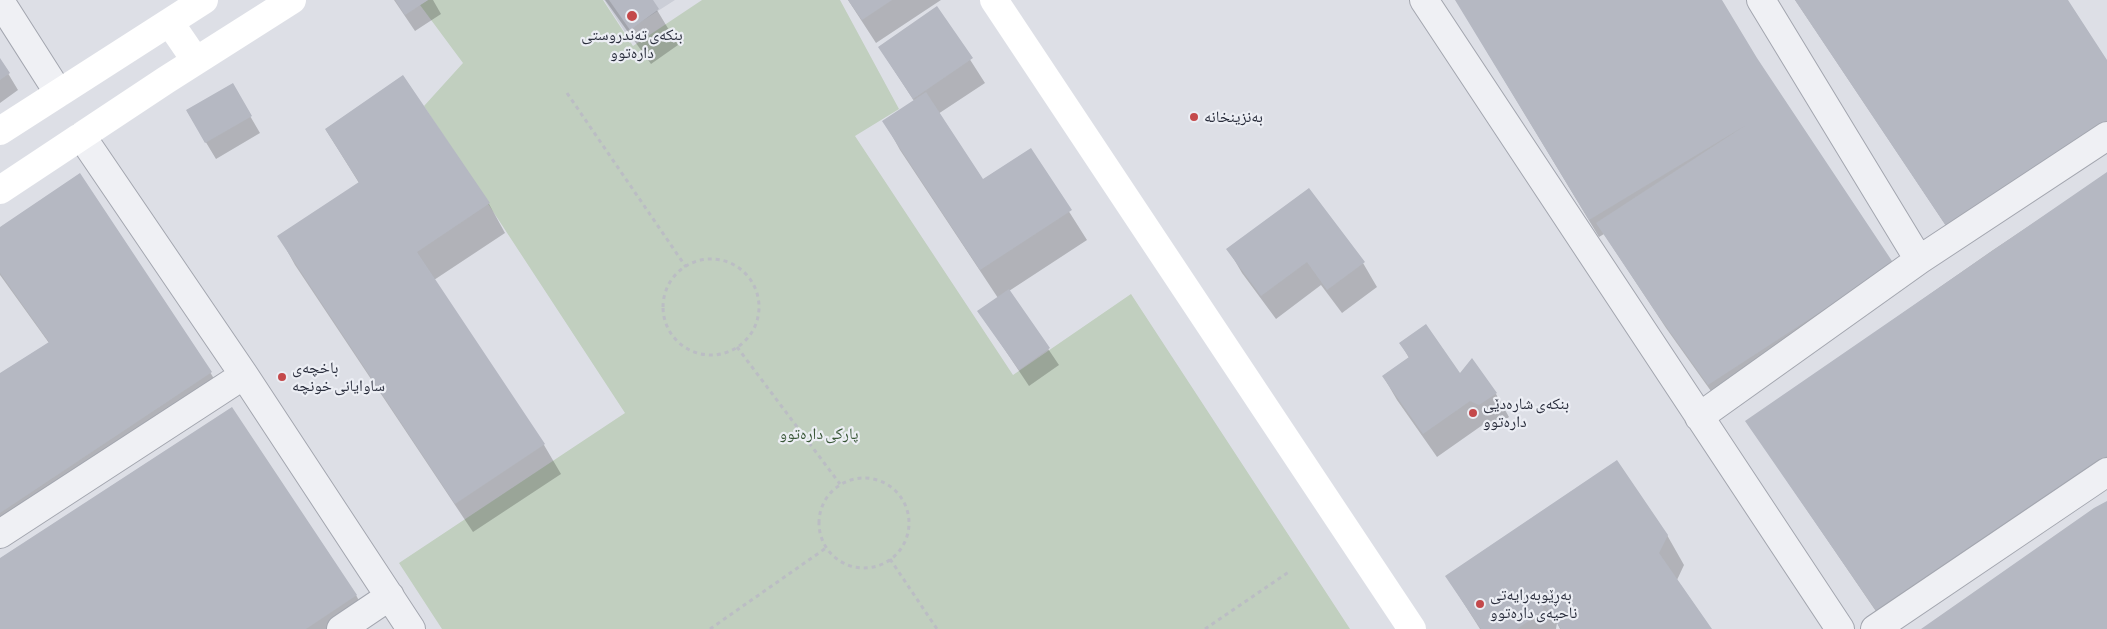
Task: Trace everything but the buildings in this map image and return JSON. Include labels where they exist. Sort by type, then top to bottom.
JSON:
[{"type":"street","points":[[0,131],[204,0]]},
{"type":"street","points":[[0,190],[292,0]]},
{"type":"street","points":[[994,0],[1412,629]]},
{"type":"street","points":[[1424,0],[1840,629]]},
{"type":"street","points":[[1761,0],[1919,260]]},
{"type":"street","points":[[0,1],[58,92]]},
{"type":"street","points":[[170,23],[196,61]]},
{"type":"street","points":[[1699,417],[1919,260],[2107,136]]},
{"type":"street","points":[[82,137],[244,375],[412,629]]},
{"type":"street","points":[[0,534],[244,375]]},
{"type":"street","points":[[1876,629],[2107,472]]},
{"type":"street","points":[[341,629],[390,596]]},
{"type":"path","points":[[566,93],[686,267]]},
{"type":"path","points":[[706,259],[722,260],[737,266],[749,277],[757,291],[759,307],[757,322],[749,336],[737,347],[723,353],[707,354],[692,350],[679,342],[669,330],[664,315],[664,300],[669,285],[678,272],[686,267],[706,259]]},
{"type":"path","points":[[737,347],[840,484]]},
{"type":"path","points":[[868,478],[882,482],[894,490],[903,501],[908,516],[908,531],[903,545],[890,559],[880,565],[866,568],[850,566],[837,559],[826,548],[820,535],[818,520],[822,506],[829,494],[840,484],[853,479],[868,478]]},
{"type":"path","points":[[710,629],[826,548]]},
{"type":"path","points":[[890,559],[937,629]]},
{"type":"path","points":[[1205,629],[1290,571]]},
{"type":"shaded area","name":"بنکەی تەندروستی دارەتوو","points":[[604,0],[675,0],[625,32]]},
{"type":"green space","name":"پارکی دارەتوو","points":[[428,0],[603,0],[633,46],[702,0],[840,0],[899,109],[855,136],[1013,375],[1131,294],[1350,629],[442,629],[399,563],[625,413],[424,106],[463,63],[420,5]]},
{"type":"place","name":"بنکەی تەندروستی دارەتوو","points":[[632,16]]},
{"type":"place","name":"بەنزینخانە","points":[[1194,117]]},
{"type":"place","name":"باخچەی ساوایانی خونچە","points":[[282,377]]},
{"type":"place","name":"بنکەی شارەدێی دارەتوو","points":[[1473,413]]},
{"type":"place","name":"بەڕێوبەرایەتی ناحیەی دارەتوو","points":[[1480,604]]}]
